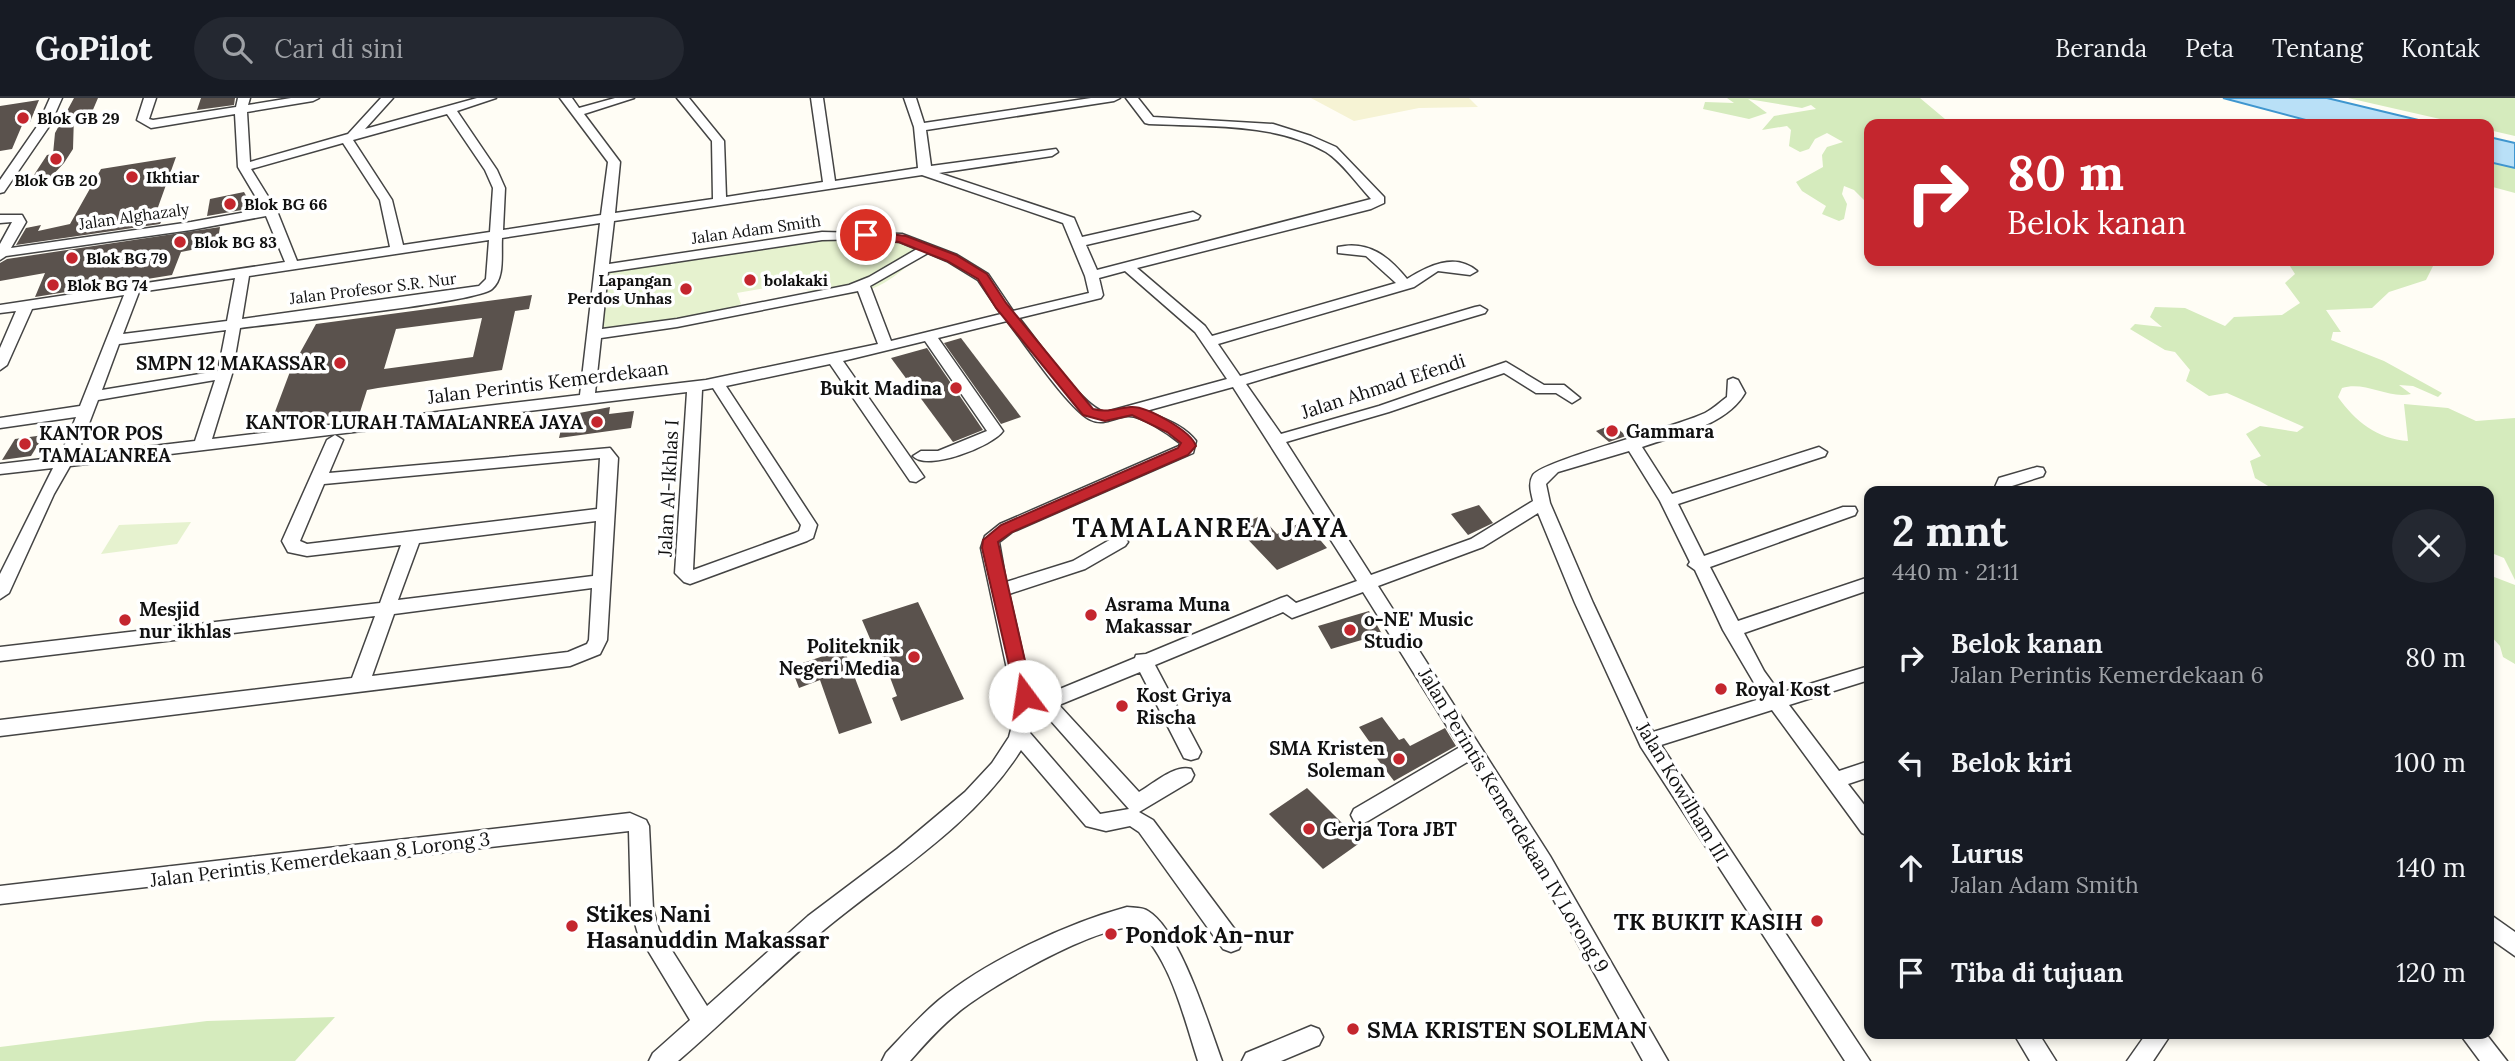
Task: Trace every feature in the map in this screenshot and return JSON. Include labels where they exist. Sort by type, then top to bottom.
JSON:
[{"type":"street","points":[[0,189],[44,125],[56,98]]},
{"type":"street","points":[[150,98],[143,120],[146,123],[241,111],[313,98]]},
{"type":"street","points":[[244,98],[241,111],[244,167],[271,211],[292,264]]},
{"type":"street","points":[[349,136],[387,98]]},
{"type":"street","points":[[244,167],[490,98]]},
{"type":"street","points":[[566,98],[614,162],[587,397]]},
{"type":"street","points":[[576,112],[628,98]]},
{"type":"street","points":[[682,98],[718,141],[720,202]]},
{"type":"street","points":[[817,98],[830,186]]},
{"type":"street","points":[[910,98],[919,127],[925,172]]},
{"type":"street","points":[[919,127],[1114,98]]},
{"type":"street","points":[[925,172],[1063,217],[1072,224],[1092,276],[1366,206],[1379,200],[1338,155],[1319,142],[1273,128],[1149,120],[1132,98]]},
{"type":"street","name":"Jalan Profesor S.R. Nur","points":[[236,323],[475,292],[493,280],[499,188],[461,104]]},
{"type":"street","points":[[349,136],[386,200],[397,250]]},
{"type":"street","points":[[0,309],[1052,152]]},
{"type":"street","name":"Jalan Alghazaly","points":[[1,254],[191,226],[271,211]]},
{"type":"street","points":[[1079,242],[1193,216]]},
{"type":"street","points":[[0,219],[17,218],[19,222],[1,254]]},
{"type":"street","name":"Jalan Adam Smith","points":[[602,270],[821,236],[866,235],[902,238],[951,258],[983,277],[1088,412],[1105,417],[1237,382],[1479,310]]},
{"type":"street","points":[[1343,250],[1355,247],[1369,251],[1405,285]]},
{"type":"street","points":[[596,334],[765,307],[863,285],[926,249]]},
{"type":"street","name":"Jalan Perintis Kemerdekaan IV Lorong 9","points":[[1127,266],[1200,329],[1278,440],[1543,862],[1656,1061]]},
{"type":"street","points":[[1209,342],[1405,285],[1419,280],[1435,267],[1456,267],[1470,271]]},
{"type":"street","points":[[201,447],[225,374],[243,271]]},
{"type":"street","name":"Jalan Perintis Kemerdekaan","points":[[0,469],[717,383],[834,359],[1094,297],[1092,276]]},
{"type":"street","points":[[863,285],[886,346]]},
{"type":"street","points":[[0,593],[91,403],[134,287]]},
{"type":"street","points":[[0,365],[26,305]]},
{"type":"street","points":[[114,340],[236,323]]},
{"type":"street","points":[[921,456],[940,456],[991,436],[995,431],[929,336]]},
{"type":"street","points":[[834,359],[916,477]]},
{"type":"street","name":"Jalan Ahmad Efendi","points":[[1278,440],[1384,409],[1501,368],[1510,368],[1544,391],[1559,388],[1572,398]]},
{"type":"street","points":[[0,423],[225,374]]},
{"type":"street","name":"Jalan Al-Ikhlas I","points":[[695,386],[684,573],[690,579],[801,537],[807,534],[809,525],[717,383]]},
{"type":"street","points":[[1026,711],[1143,660],[1287,603],[1292,611],[1477,543],[1542,503],[1538,484],[1545,472],[1633,445],[1712,416],[1733,400],[1737,393],[1734,383]]},
{"type":"street","points":[[661,1061],[819,920],[908,853],[965,805],[995,773],[1020,735],[1026,711],[990,540],[1183,452],[1189,446],[1185,438],[1162,423],[1133,411]]},
{"type":"street","points":[[335,440],[291,541],[294,548],[307,551],[605,514]]},
{"type":"street","points":[[1633,445],[1668,501],[1697,565],[1757,676],[1864,820]]},
{"type":"street","points":[[0,729],[582,656],[594,649],[598,640],[610,458],[604,452],[318,480]]},
{"type":"street","points":[[1668,501],[1819,452]]},
{"type":"street","points":[[2003,486],[2005,482],[2038,472]]},
{"type":"street","name":"Jalan Kowilham III","points":[[1542,503],[1648,741],[1858,1061]]},
{"type":"street","points":[[1697,565],[1849,511]]},
{"type":"street","points":[[359,685],[412,538]]},
{"type":"street","points":[[999,591],[1079,565],[1119,542]]},
{"type":"street","points":[[0,654],[600,581]]},
{"type":"street","points":[[1732,630],[1864,585]]},
{"type":"street","points":[[1143,660],[1191,752]]},
{"type":"street","points":[[1648,741],[1864,675]]},
{"type":"street","points":[[1046,703],[1138,804],[1185,775]]},
{"type":"street","points":[[1020,735],[1093,820],[1103,823],[1123,816],[1131,817],[1146,826],[1231,942]]},
{"type":"street","points":[[1361,815],[1473,749]]},
{"type":"street","points":[[1835,780],[1864,771]]},
{"type":"street","name":"Jalan Perintis Kemerdekaan 8 Lorong 3","points":[[0,895],[630,822],[639,826],[642,909],[649,934],[705,1023]]},
{"type":"street","points":[[894,1061],[953,1002],[975,987],[1044,950],[1113,918],[1130,914],[1147,922],[1155,932],[1184,989],[1210,1061]]},
{"type":"street","points":[[2494,928],[2515,946]]},
{"type":"street","points":[[1254,1061],[1311,1037]]},
{"type":"street","points":[[2029,1039],[2044,1061]]},
{"type":"street","points":[[2139,1061],[2156,1039]]},
{"type":"street","points":[[2476,1039],[2496,1061]]},
{"type":"shaded area","points":[[1311,98],[1469,98],[1478,107],[1419,108],[1354,121]]},
{"type":"green space","points":[[1727,98],[1920,98],[1945,119],[1864,119],[1864,200],[1854,190],[1844,186],[1842,194],[1847,204],[1844,219],[1839,221],[1822,214],[1826,206],[1802,191],[1796,182],[1823,167],[1822,155],[1827,147],[1843,142],[1827,133],[1815,139],[1809,149],[1800,152],[1789,146],[1791,130],[1787,126],[1762,130],[1774,116],[1816,109],[1811,105],[1802,108],[1748,99],[1767,113],[1749,119],[1703,109],[1705,102],[1734,103]]},
{"type":"green space","points":[[2348,98],[2515,98],[2515,136],[2494,131],[2494,119],[2440,119]]},
{"type":"green space","points":[[2494,163],[2515,168],[2515,193],[2494,187]]},
{"type":"green space","name":"bolakaki","points":[[862,231],[899,235],[928,246],[893,278],[867,291],[837,294],[804,290],[789,284],[737,293],[741,304],[723,313],[602,334],[608,264]]},
{"type":"green space","points":[[2290,266],[2433,266],[2426,280],[2389,292],[2372,308],[2326,310],[2341,332],[2333,332],[2331,340],[2384,361],[2442,393],[2438,397],[2413,386],[2399,385],[2411,394],[2402,395],[2351,386],[2342,388],[2338,397],[2359,421],[2377,433],[2397,440],[2408,441],[2404,404],[2448,408],[2476,421],[2515,418],[2515,580],[2504,558],[2494,554],[2494,486],[2268,486],[2255,478],[2250,461],[2261,456],[2246,434],[2260,426],[2297,432],[2304,427],[2227,393],[2209,396],[2186,381],[2190,370],[2175,352],[2165,350],[2130,329],[2135,324],[2162,327],[2150,317],[2155,307],[2185,308],[2225,326],[2234,317],[2282,315],[2300,303],[2285,283],[2295,274]]},
{"type":"green space","points":[[191,522],[177,544],[101,554],[119,525]]},
{"type":"green space","points":[[2494,577],[2515,585],[2515,664],[2503,657],[2500,646],[2494,639]]},
{"type":"green space","points":[[335,1017],[295,1061],[0,1061],[0,1047],[207,1021]]},
{"type":"water","points":[[2223,98],[2327,98],[2414,119],[2302,119]]},
{"type":"water","points":[[2494,138],[2515,143],[2515,168],[2494,163]]},
{"type":"building","points":[[74,98],[98,98],[92,112],[74,115],[73,149],[64,163],[49,179],[30,181],[47,155],[53,154],[55,133]]},
{"type":"building","points":[[201,98],[235,98],[234,105],[197,110]]},
{"type":"building","points":[[39,100],[30,122],[23,123],[12,149],[0,151],[0,106]]},
{"type":"building","points":[[176,157],[157,210],[168,208],[160,224],[16,245],[26,228],[41,225],[38,231],[70,224],[101,169]]},
{"type":"building","name":"Blok BG 66","points":[[244,192],[253,208],[207,216],[210,199]]},
{"type":"building","points":[[220,227],[217,245],[181,252],[172,275],[35,297],[45,273],[0,281],[0,263],[7,259]]},
{"type":"building","name":"SMPN 12 MAKASSAR","points":[[532,295],[529,309],[515,311],[502,370],[367,390],[360,412],[270,425],[291,369],[316,324]],"holes":[[[482,318],[473,357],[384,369],[396,329]]]},
{"type":"building","points":[[961,338],[1021,417],[1001,424],[944,343]]},
{"type":"building","points":[[927,348],[983,430],[953,442],[891,358]]},
{"type":"building","name":"KANTOR LURAH TAMALANREA JAYA","points":[[610,407],[609,414],[634,411],[631,428],[559,438],[564,416]]},
{"type":"building","points":[[1613,424],[1626,436],[1609,442],[1596,431]]},
{"type":"building","name":"KANTOR POS TAMALANREA","points":[[44,435],[31,456],[2,460],[15,439]]},
{"type":"building","points":[[1479,505],[1493,523],[1468,535],[1451,514]]},
{"type":"building","points":[[1261,516],[1277,534],[1304,521],[1327,548],[1277,570],[1235,526]]},
{"type":"building","name":"Politeknik Negeri Media","points":[[918,602],[964,699],[901,721],[892,698],[897,696],[876,640],[871,641],[862,620]]},
{"type":"building","name":"o-NE' Music Studio","points":[[1369,611],[1382,634],[1331,649],[1318,626]]},
{"type":"building","name":"Politeknik Negeri Media","points":[[844,649],[872,723],[839,734],[820,680],[799,688],[791,667]]},
{"type":"building","points":[[1382,717],[1399,740],[1404,738],[1410,746],[1445,728],[1456,746],[1394,781],[1372,752],[1376,751],[1359,727]]},
{"type":"building","points":[[1307,788],[1361,842],[1323,869],[1269,814]]},
{"type":"place","name":"Blok GB 29","points":[[23,118]]},
{"type":"place","name":"Blok GB 20","points":[[56,159]]},
{"type":"place","name":"Ikhtiar","points":[[132,177]]},
{"type":"place","name":"Blok BG 66","points":[[230,204]]},
{"type":"place","name":"Blok BG 83","points":[[180,242]]},
{"type":"place","name":"Blok BG 79","points":[[72,258]]},
{"type":"place","name":"bolakaki","points":[[750,280]]},
{"type":"place","name":"Blok BG 74","points":[[53,285]]},
{"type":"place","name":"Lapangan Perdos Unhas","points":[[686,289]]},
{"type":"place","name":"SMPN 12 MAKASSAR","points":[[340,363]]},
{"type":"place","name":"Bukit Madina","points":[[956,388]]},
{"type":"place","name":"KANTOR LURAH TAMALANREA JAYA","points":[[597,422]]},
{"type":"place","name":"Gammara","points":[[1612,431]]},
{"type":"place","name":"KANTOR POS TAMALANREA","points":[[25,444]]},
{"type":"place","name":"Asrama Muna Makassar","points":[[1091,615]]},
{"type":"place","name":"Mesjid nur ikhlas","points":[[125,620]]},
{"type":"place","name":"o-NE' Music Studio","points":[[1350,630]]},
{"type":"place","name":"Politeknik Negeri Media","points":[[914,657]]},
{"type":"place","name":"Royal Kost","points":[[1721,689]]},
{"type":"place","name":"Kost Griya Rischa","points":[[1122,706]]},
{"type":"place","name":"SMA Kristen Soleman","points":[[1399,759]]},
{"type":"place","name":"Gerja Tora JBT","points":[[1309,829]]},
{"type":"place","name":"TK BUKIT KASIH","points":[[1817,921]]},
{"type":"place","name":"Stikes Nani Hasanuddin Makassar","points":[[572,926]]},
{"type":"place","name":"Pondok An-nur","points":[[1111,934]]},
{"type":"place","name":"SMA KRISTEN SOLEMAN","points":[[1353,1029]]},
{"type":"district","name":"TAMALANREA JAYA","points":[[1211,527]]},
{"type":"route","points":[[866,235],[902,238],[951,258],[983,277],[1001,305],[1088,412],[1105,417],[1133,411],[1172,428],[1188,441],[1189,446],[1183,452],[1006,528],[990,540],[1010,640],[1025,696]]}]
